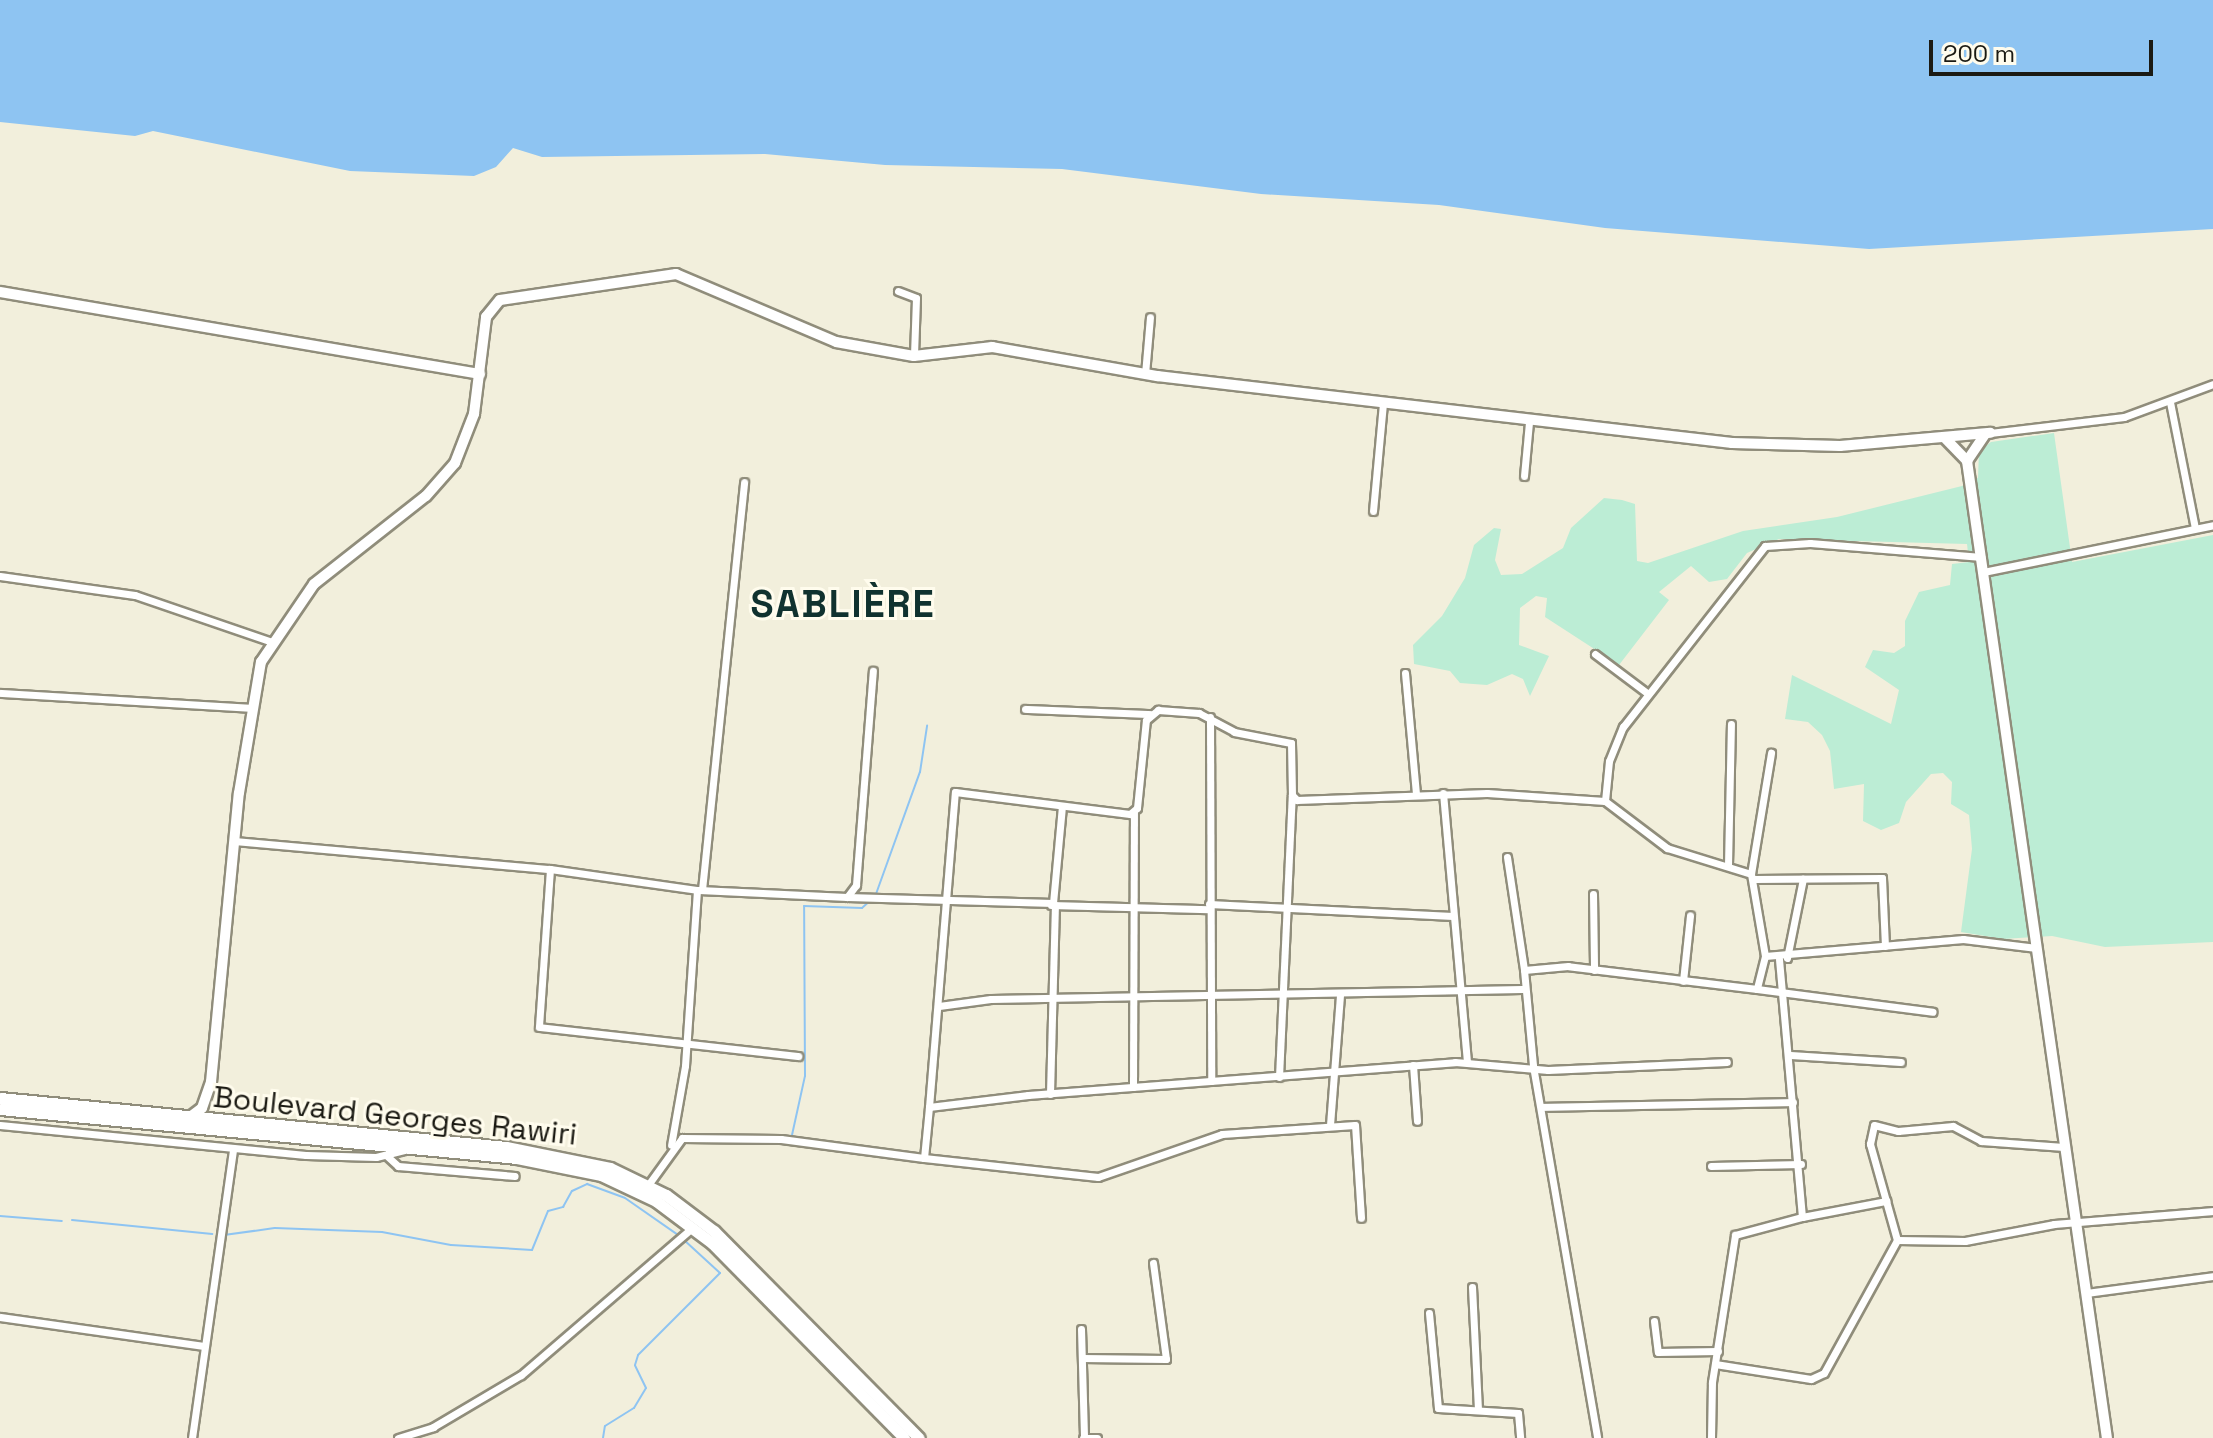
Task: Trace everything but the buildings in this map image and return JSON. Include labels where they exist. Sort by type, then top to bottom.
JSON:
[{"type":"main road","points":[[188,1117],[208,1096],[250,708],[272,642],[323,575],[448,474],[471,427],[494,303],[663,274],[688,277],[836,342],[914,356],[992,347],[1145,374],[1529,422],[1819,447],[1988,433]]},
{"type":"main road","points":[[0,292],[480,374]]},
{"type":"main road","points":[[1967,461],[1988,433]]},
{"type":"main road","points":[[1945,438],[1967,461],[2107,1438]]},
{"type":"main road","points":[[208,1096],[224,1121]]},
{"type":"main road","name":"Boulevard Georges Rawiri","points":[[0,1098],[547,1152],[648,1185],[721,1238],[919,1438]]},
{"type":"main road","name":"Boulevard Georges Rawiri","points":[[0,1109],[407,1149],[591,1172],[649,1196],[687,1236],[904,1438]]},
{"type":"street","points":[[898,291],[916,298],[914,356]]},
{"type":"street","points":[[1145,374],[1150,317]]},
{"type":"street","points":[[1988,433],[2114,419],[2170,402],[2213,384]]},
{"type":"street","points":[[2170,402],[2195,528]]},
{"type":"street","points":[[1373,511],[1383,403]]},
{"type":"street","points":[[1524,476],[1529,422]]},
{"type":"street","points":[[648,1185],[671,1147],[686,1044],[699,890],[744,482]]},
{"type":"street","points":[[1983,572],[2213,525]]},
{"type":"street","points":[[1605,801],[1614,747],[1647,693],[1765,546],[1819,543],[1981,557]]},
{"type":"street","points":[[0,576],[155,599],[272,642]]},
{"type":"street","points":[[1595,654],[1647,693]]},
{"type":"street","points":[[847,897],[856,885],[873,671]]},
{"type":"street","points":[[1405,673],[1416,794]]},
{"type":"street","points":[[0,693],[250,708]]},
{"type":"street","points":[[1025,709],[1210,717],[1234,732],[1291,743],[1292,795],[1279,1077]]},
{"type":"street","points":[[1133,1087],[1137,910],[1134,813],[1150,714]]},
{"type":"street","points":[[1210,717],[1211,1081]]},
{"type":"street","points":[[1728,865],[1731,724]]},
{"type":"street","points":[[1757,989],[1765,956],[1752,876],[1771,753]]},
{"type":"street","points":[[924,1158],[955,792],[1134,813]]},
{"type":"street","points":[[1292,795],[1297,800],[1443,793],[1605,801],[1667,848],[1728,865],[1752,876],[1882,878],[1885,946]]},
{"type":"street","points":[[1443,793],[1457,989],[1467,1062]]},
{"type":"street","points":[[1050,1094],[1053,1000],[1051,905],[1057,898],[1062,806]]},
{"type":"street","points":[[235,841],[550,869],[699,890],[944,904],[1137,910],[1285,908],[1453,916]]},
{"type":"street","points":[[1507,857],[1524,970],[1522,989],[1533,1066],[1597,1438]]},
{"type":"street","points":[[550,869],[539,1027],[798,1056]]},
{"type":"street","points":[[1802,1217],[1801,1164],[1793,1102],[1783,958],[1803,879]]},
{"type":"street","points":[[1593,894],[1594,970]]},
{"type":"street","points":[[1683,981],[1690,915]]},
{"type":"street","points":[[1765,956],[1783,958],[1963,939],[2036,948]]},
{"type":"street","points":[[1524,970],[1594,970],[1784,990],[1933,1012]]},
{"type":"street","points":[[939,1006],[1053,1000],[1281,998],[1457,989],[1522,989]]},
{"type":"street","points":[[1330,1125],[1340,995]]},
{"type":"street","points":[[1790,1055],[1901,1062]]},
{"type":"street","points":[[929,1107],[1050,1094],[1413,1065],[1467,1062],[1533,1066],[1727,1062]]},
{"type":"street","points":[[1413,1065],[1417,1121]]},
{"type":"street","points":[[1541,1107],[1793,1102]]},
{"type":"street","points":[[0,1125],[233,1150],[387,1156],[407,1149]]},
{"type":"street","points":[[671,1147],[693,1136],[757,1137],[1098,1177],[1222,1134],[1330,1125],[1359,1128],[1361,1218]]},
{"type":"street","points":[[1715,1364],[1819,1378],[1897,1240],[1870,1144],[1874,1125],[1898,1131],[1953,1126],[1981,1141],[2064,1147]]},
{"type":"street","points":[[192,1438],[233,1150]]},
{"type":"street","points":[[387,1156],[398,1166],[515,1176]]},
{"type":"street","points":[[1711,1166],[1801,1164]]},
{"type":"street","points":[[1711,1438],[1715,1364],[1735,1235],[1802,1217],[1886,1201]]},
{"type":"street","points":[[1897,1240],[1965,1241],[2075,1222],[2213,1211]]},
{"type":"street","points":[[398,1438],[433,1427],[521,1375],[687,1236]]},
{"type":"street","points":[[1082,1358],[1166,1359],[1153,1263]]},
{"type":"street","points":[[2086,1293],[2213,1276]]},
{"type":"street","points":[[1472,1287],[1478,1410]]},
{"type":"street","points":[[1429,1313],[1438,1408],[1518,1413],[1520,1438]]},
{"type":"street","points":[[0,1317],[204,1346]]},
{"type":"street","points":[[1654,1321],[1658,1352],[1718,1351]]},
{"type":"street","points":[[1081,1329],[1084,1438],[1097,1438]]},
{"type":"green space","points":[[2054,433],[2072,562],[2213,535],[2213,942],[2105,947],[2052,936],[2003,939],[1961,932],[1972,849],[1969,815],[1951,804],[1952,782],[1943,773],[1931,774],[1906,802],[1899,823],[1881,830],[1863,821],[1864,784],[1834,789],[1830,751],[1822,735],[1808,722],[1785,719],[1792,675],[1891,724],[1899,690],[1865,667],[1873,650],[1894,653],[1905,646],[1905,621],[1919,592],[1950,585],[1952,564],[1969,562],[1967,544],[1779,539],[1747,553],[1727,579],[1709,582],[1691,566],[1659,592],[1669,600],[1619,665],[1545,617],[1547,598],[1536,596],[1520,608],[1519,645],[1549,656],[1530,696],[1523,679],[1512,674],[1487,685],[1460,683],[1450,671],[1414,664],[1413,645],[1442,616],[1465,578],[1474,545],[1494,528],[1501,529],[1495,560],[1501,575],[1522,574],[1563,548],[1571,528],[1604,498],[1622,500],[1635,504],[1637,561],[1648,563],[1743,531],[1837,517],[1962,486],[1978,478],[1979,451],[1991,442]]},
{"type":"water","points":[[0,0],[2213,0],[2213,229],[1869,249],[1605,228],[1439,205],[1261,194],[1062,169],[885,165],[765,154],[542,157],[513,148],[496,167],[474,176],[350,171],[153,131],[135,136],[0,122]]},
{"type":"waterway","points":[[876,894],[920,772],[927,726]]},
{"type":"waterway","points":[[792,1135],[805,1076],[804,906],[862,908],[872,899]]},
{"type":"waterway","points":[[224,1235],[275,1228],[382,1232],[451,1245],[532,1250],[548,1211],[563,1207],[572,1191],[587,1184],[625,1198],[678,1235]]},
{"type":"waterway","points":[[0,1216],[62,1221]]},
{"type":"waterway","points":[[72,1220],[212,1234]]},
{"type":"waterway","points":[[603,1438],[605,1426],[634,1408],[646,1388],[635,1365],[638,1355],[720,1273],[683,1239]]},
{"type":"district","name":"SABLIÈRE","points":[[843,605]]}]
